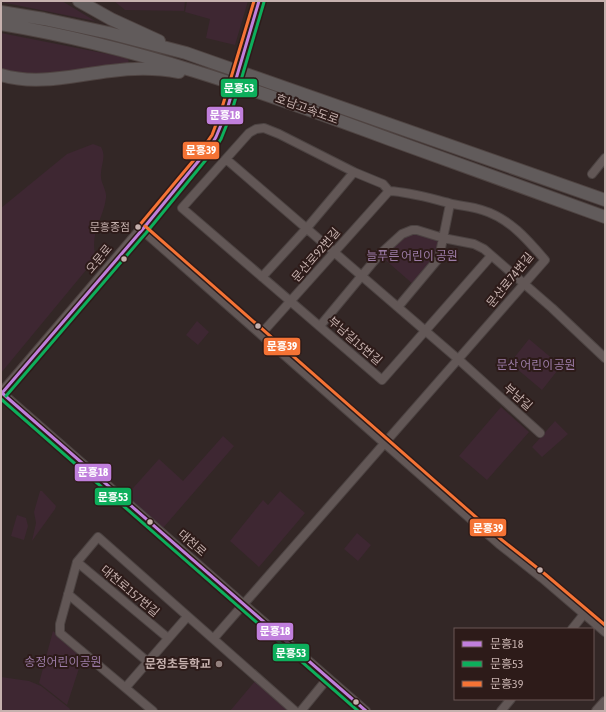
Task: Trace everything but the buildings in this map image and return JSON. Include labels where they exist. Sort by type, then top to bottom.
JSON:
[{"type":"highway","points":[[79,1],[111,18],[186,53]]},
{"type":"highway","name":"호남고속도로","points":[[1,12],[44,19],[109,33],[186,53],[605,200]]},
{"type":"highway","name":"호남고속도로","points":[[1,24],[110,47],[153,58],[218,78],[287,101],[605,217]]},
{"type":"highway","points":[[1,75],[36,81],[113,70],[146,69],[169,70],[218,78]]},
{"type":"main road","name":"오문로","points":[[2,395],[142,230],[210,147],[226,113],[259,1]]},
{"type":"main road","points":[[597,711],[605,702]]},
{"type":"street","name":"문산로74번길","points":[[182,208],[249,133],[256,129],[264,128],[354,172],[383,184],[389,191],[414,194],[450,204],[464,205],[494,214],[508,222],[524,236],[545,260],[525,285],[458,359],[214,638]]},
{"type":"street","points":[[592,174],[605,158]]},
{"type":"street","name":"부남길","points":[[226,159],[458,359],[540,433]]},
{"type":"street","points":[[262,277],[306,229],[354,172]]},
{"type":"street","name":"문산로92번길","points":[[261,334],[389,191]]},
{"type":"street","points":[[398,307],[439,258],[450,204]]},
{"type":"street","name":"부남길15번길","points":[[182,208],[382,380],[425,332]]},
{"type":"street","points":[[142,230],[500,544],[605,632]]},
{"type":"street","points":[[320,326],[379,255],[396,238],[412,230],[418,230],[443,238],[474,244],[484,249],[552,308],[605,358]]},
{"type":"street","points":[[425,332],[491,256]]},
{"type":"street","name":"대천로","points":[[2,395],[366,711]]},
{"type":"street","name":"대천로157번길","points":[[153,711],[60,633],[60,624],[77,562],[98,537],[187,616]]},
{"type":"street","name":"대천로157번길","points":[[77,562],[168,638]]},
{"type":"street","points":[[68,594],[148,662]]},
{"type":"street","points":[[573,628],[584,614]]},
{"type":"street","points":[[126,687],[187,616],[214,638],[295,711]]},
{"type":"street","points":[[301,711],[328,678]]},
{"type":"street","points":[[501,711],[510,700]]},
{"type":"green space","points":[[62,1],[95,21],[1,2]]},
{"type":"green space","points":[[114,1],[185,1],[184,11],[125,10]]},
{"type":"green space","points":[[187,1],[248,1],[235,45],[206,38],[210,19],[185,12]]},
{"type":"green space","points":[[1,33],[128,58],[129,65],[58,77],[1,72]]},
{"type":"green space","points":[[93,144],[101,147],[103,151],[101,177],[106,195],[95,234],[94,249],[96,258],[1,373],[1,208],[67,154]]},
{"type":"green space","name":"늘푸른 어린이 공원","points":[[410,232],[435,237],[439,243],[438,257],[414,285],[382,257]]},
{"type":"green space","points":[[197,321],[209,332],[198,345],[186,335]]},
{"type":"green space","name":"문산 어린이공원","points":[[529,339],[561,366],[542,390],[510,363]]},
{"type":"green space","points":[[501,407],[529,432],[487,480],[459,456]]},
{"type":"green space","points":[[555,421],[568,434],[542,457],[532,447]]},
{"type":"green space","points":[[223,436],[234,446],[163,528],[126,496],[159,459],[183,481]]},
{"type":"green space","points":[[40,491],[42,491],[56,506],[32,541],[36,523],[34,512]]},
{"type":"green space","points":[[280,491],[305,513],[259,567],[230,541],[263,500],[268,505]]},
{"type":"green space","points":[[17,515],[26,518],[28,526],[24,540],[11,536]]},
{"type":"green space","points":[[357,533],[371,545],[358,561],[344,549]]},
{"type":"green space","name":"송정어린이공원","points":[[53,631],[83,656],[67,705],[39,683]]},
{"type":"green space","points":[[1,677],[29,681],[41,686],[71,711],[1,711]]},
{"type":"green space","points":[[256,680],[290,711],[230,711]]},
{"type":"transit line","name":"문흥39","points":[[138,227],[198,155],[212,135],[221,111],[254,1]]},
{"type":"transit line","name":"문흥18","points":[[2,393],[142,230],[210,147],[226,113],[259,1]]},
{"type":"transit line","name":"문흥53","points":[[6,396],[146,233],[214,150],[221,139],[231,114],[264,2]]},
{"type":"transit line","name":"문흥39","points":[[145,226],[502,540],[605,625]]},
{"type":"transit line","name":"문흥18","points":[[2,393],[366,711]]},
{"type":"transit line","name":"문흥53","points":[[1,399],[358,711]]},
{"type":"place","name":"문흥종점","points":[[138,227]]},
{"type":"place","name":"문정초등학교","points":[[219,664]]}]
